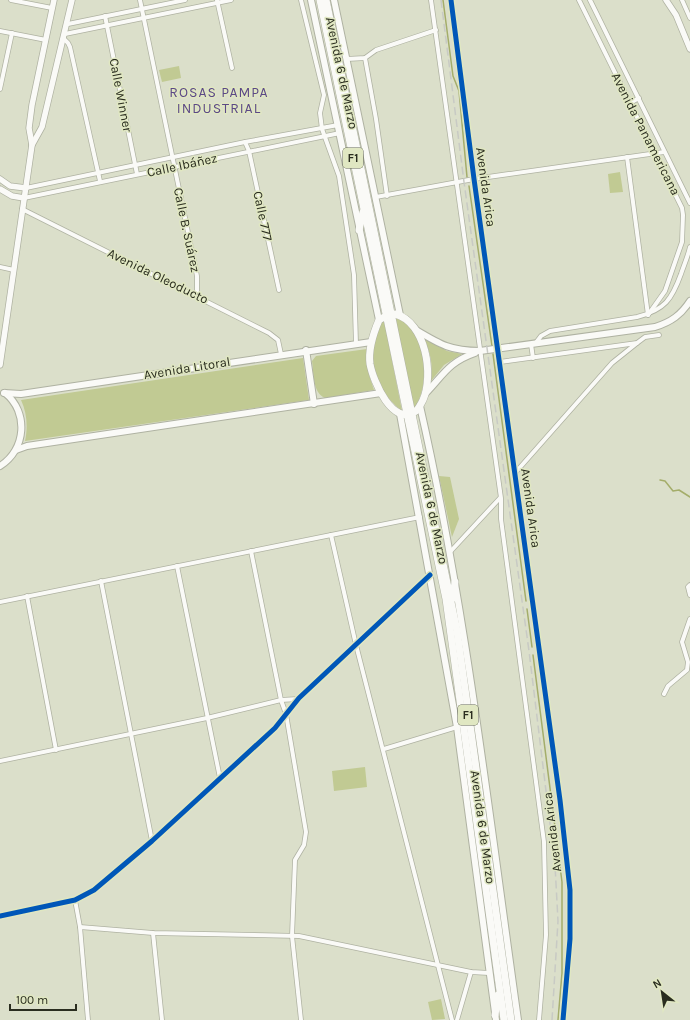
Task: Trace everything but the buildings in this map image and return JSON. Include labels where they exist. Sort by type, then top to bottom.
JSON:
[{"type":"highway","name":"Avenida 6 de Marzo","points":[[320,0],[388,315]]},
{"type":"highway","name":"Avenida 6 de Marzo","points":[[326,0],[406,413],[451,631],[504,1020]]},
{"type":"highway","points":[[359,230],[364,208]]},
{"type":"highway","points":[[388,315],[400,315],[414,330],[422,344],[427,359],[428,380],[426,393],[416,411],[406,413],[388,403],[374,381],[370,363],[371,342],[378,320],[388,315]]},
{"type":"highway","name":"Avenida 6 de Marzo","points":[[406,413],[452,602],[457,630],[510,1020]]},
{"type":"highway","points":[[452,602],[456,582]]},
{"type":"highway","points":[[496,1018],[499,987]]},
{"type":"main road","name":"Avenida 6 de Marzo","points":[[311,0],[378,320]]},
{"type":"main road","name":"Avenida 6 de Marzo","points":[[334,0],[400,315]]},
{"type":"main road","points":[[414,330],[447,348],[461,351],[480,351],[533,344],[546,345],[570,339],[646,329],[663,324],[680,314],[690,301]]},
{"type":"main road","name":"Avenida Litoral","points":[[2,392],[21,394],[306,350],[371,342]]},
{"type":"main road","points":[[306,350],[314,404]]},
{"type":"main road","points":[[426,393],[442,373],[453,364],[466,356],[480,351]]},
{"type":"main road","points":[[0,466],[6,463],[16,450],[20,440],[21,423],[12,399],[2,392]]},
{"type":"main road","points":[[16,450],[27,446],[381,393]]},
{"type":"main road","name":"Avenida 6 de Marzo","points":[[420,406],[456,582],[518,1020]]},
{"type":"main road","name":"Avenida 6 de Marzo","points":[[406,413],[420,517],[457,727],[496,1018]]},
{"type":"street","points":[[11,0],[52,8]]},
{"type":"street","points":[[0,365],[1,347],[32,145],[29,128],[54,0]]},
{"type":"street","points":[[32,145],[42,127],[68,24],[72,0]]},
{"type":"street","name":"Calle B. Suárez","points":[[140,0],[197,276],[197,296]]},
{"type":"street","points":[[68,24],[185,0]]},
{"type":"street","points":[[65,36],[106,25],[218,1],[231,0]]},
{"type":"street","points":[[302,0],[324,95],[320,113],[322,129],[336,164],[339,176],[354,275],[356,344]]},
{"type":"street","name":"Avenida Arica","points":[[431,0],[501,498],[501,519],[544,842],[546,935],[539,1020]]},
{"type":"street","name":"Avenida Arica","points":[[451,0],[474,180],[560,800],[570,890],[569,955],[563,1020]]},
{"type":"street","points":[[580,1],[585,0]]},
{"type":"street","name":"Avenida Panamericana","points":[[590,0],[690,203]]},
{"type":"street","points":[[666,0],[676,16],[690,49]]},
{"type":"street","points":[[682,0],[690,18]]},
{"type":"street","points":[[218,1],[232,68]]},
{"type":"street","name":"Avenida Panamericana","points":[[580,1],[682,208],[682,242],[665,291],[648,314]]},
{"type":"street","name":"Calle Winner","points":[[105,16],[137,174]]},
{"type":"street","points":[[594,32],[603,28]]},
{"type":"street","points":[[347,59],[365,58],[376,50],[436,30]]},
{"type":"street","points":[[0,31],[46,40]]},
{"type":"street","points":[[0,89],[12,33]]},
{"type":"street","points":[[65,36],[70,47],[100,181]]},
{"type":"street","points":[[608,60],[618,56]]},
{"type":"street","points":[[365,58],[376,119],[387,196]]},
{"type":"street","points":[[0,61],[6,62]]},
{"type":"street","points":[[630,103],[639,98]]},
{"type":"street","name":"Calle Ibáñez","points":[[26,188],[245,142],[338,125]]},
{"type":"street","name":"Calle Ibáñez","points":[[24,198],[100,181],[340,133]]},
{"type":"street","name":"Calle 777","points":[[245,142],[249,151],[279,290]]},
{"type":"street","points":[[376,197],[458,184],[474,180],[664,152]]},
{"type":"street","points":[[627,157],[648,314]]},
{"type":"street","points":[[0,179],[10,186],[26,188]]},
{"type":"street","points":[[0,189],[12,196],[24,198]]},
{"type":"street","name":"Avenida Oleoducto","points":[[22,209],[269,332],[278,340],[281,354]]},
{"type":"street","points":[[533,358],[533,344],[541,336],[550,331],[648,314],[665,305],[675,292],[690,247]]},
{"type":"street","points":[[0,267],[14,270]]},
{"type":"street","points":[[515,473],[612,364],[645,337],[659,335]]},
{"type":"street","points":[[500,362],[637,343]]},
{"type":"street","points":[[450,552],[501,498]]},
{"type":"street","points":[[0,602],[420,517]]},
{"type":"street","points":[[332,535],[356,645],[384,749],[452,1020]]},
{"type":"street","points":[[251,551],[286,714],[306,832],[304,845],[295,860],[292,936],[301,1020]]},
{"type":"street","points":[[177,566],[220,778]]},
{"type":"street","points":[[0,916],[76,900],[94,890],[152,841],[275,728],[298,699],[430,575]]},
{"type":"street","points":[[102,581],[152,841]]},
{"type":"street","points":[[690,585],[688,587],[690,595]]},
{"type":"street","points":[[27,596],[56,750]]},
{"type":"street","points":[[664,694],[668,686],[687,670],[688,662],[682,642],[690,619]]},
{"type":"street","points":[[0,761],[207,718],[282,700],[298,699]]},
{"type":"street","points":[[384,749],[457,727]]},
{"type":"street","points":[[76,900],[80,927],[88,1020]]},
{"type":"street","points":[[80,927],[153,933],[299,936],[470,972],[489,973]]},
{"type":"street","points":[[153,933],[162,1020]]},
{"type":"street","points":[[457,1020],[470,972]]},
{"type":"green space","points":[[179,66],[181,78],[162,82],[159,70]]},
{"type":"green space","points":[[620,172],[623,192],[610,193],[608,174]]},
{"type":"green space","points":[[395,318],[405,323],[414,332],[423,357],[423,385],[420,398],[414,408]]},
{"type":"green space","points":[[384,320],[402,411],[383,390],[378,382],[372,364],[373,345],[381,322]]},
{"type":"green space","points":[[423,338],[447,351],[462,354],[444,365],[431,381],[431,359]]},
{"type":"green space","points":[[367,349],[369,375],[374,390],[325,398],[321,395],[316,387],[312,361],[316,356]]},
{"type":"green space","points":[[303,358],[309,400],[25,441],[26,420],[25,410],[21,400]]},
{"type":"green space","points":[[439,476],[450,477],[459,519],[452,537]]},
{"type":"green space","points":[[365,767],[367,787],[334,791],[332,771]]},
{"type":"green space","points":[[441,999],[445,1019],[432,1020],[428,1002]]},
{"type":"waterway","points":[[443,0],[453,76],[459,91],[467,177]]},
{"type":"waterway","points":[[469,186],[492,346]]},
{"type":"waterway","points":[[493,354],[526,601]]},
{"type":"waterway","points":[[660,480],[665,481],[673,491],[679,490],[690,497]]},
{"type":"waterway","points":[[527,609],[532,647]]},
{"type":"waterway","points":[[533,655],[562,882],[562,973],[558,1020]]},
{"type":"railway","points":[[441,0],[464,182],[529,651],[555,865],[558,921],[552,1020]]},
{"type":"cycle path","points":[[451,0],[474,179],[560,800],[570,890],[570,939],[563,1020]]},
{"type":"cycle path","points":[[0,916],[75,900],[94,890],[152,841],[275,728],[299,698],[430,575]]},
{"type":"district","name":"ROSAS PAMPA INDUSTRIAL","points":[[219,100]]}]
